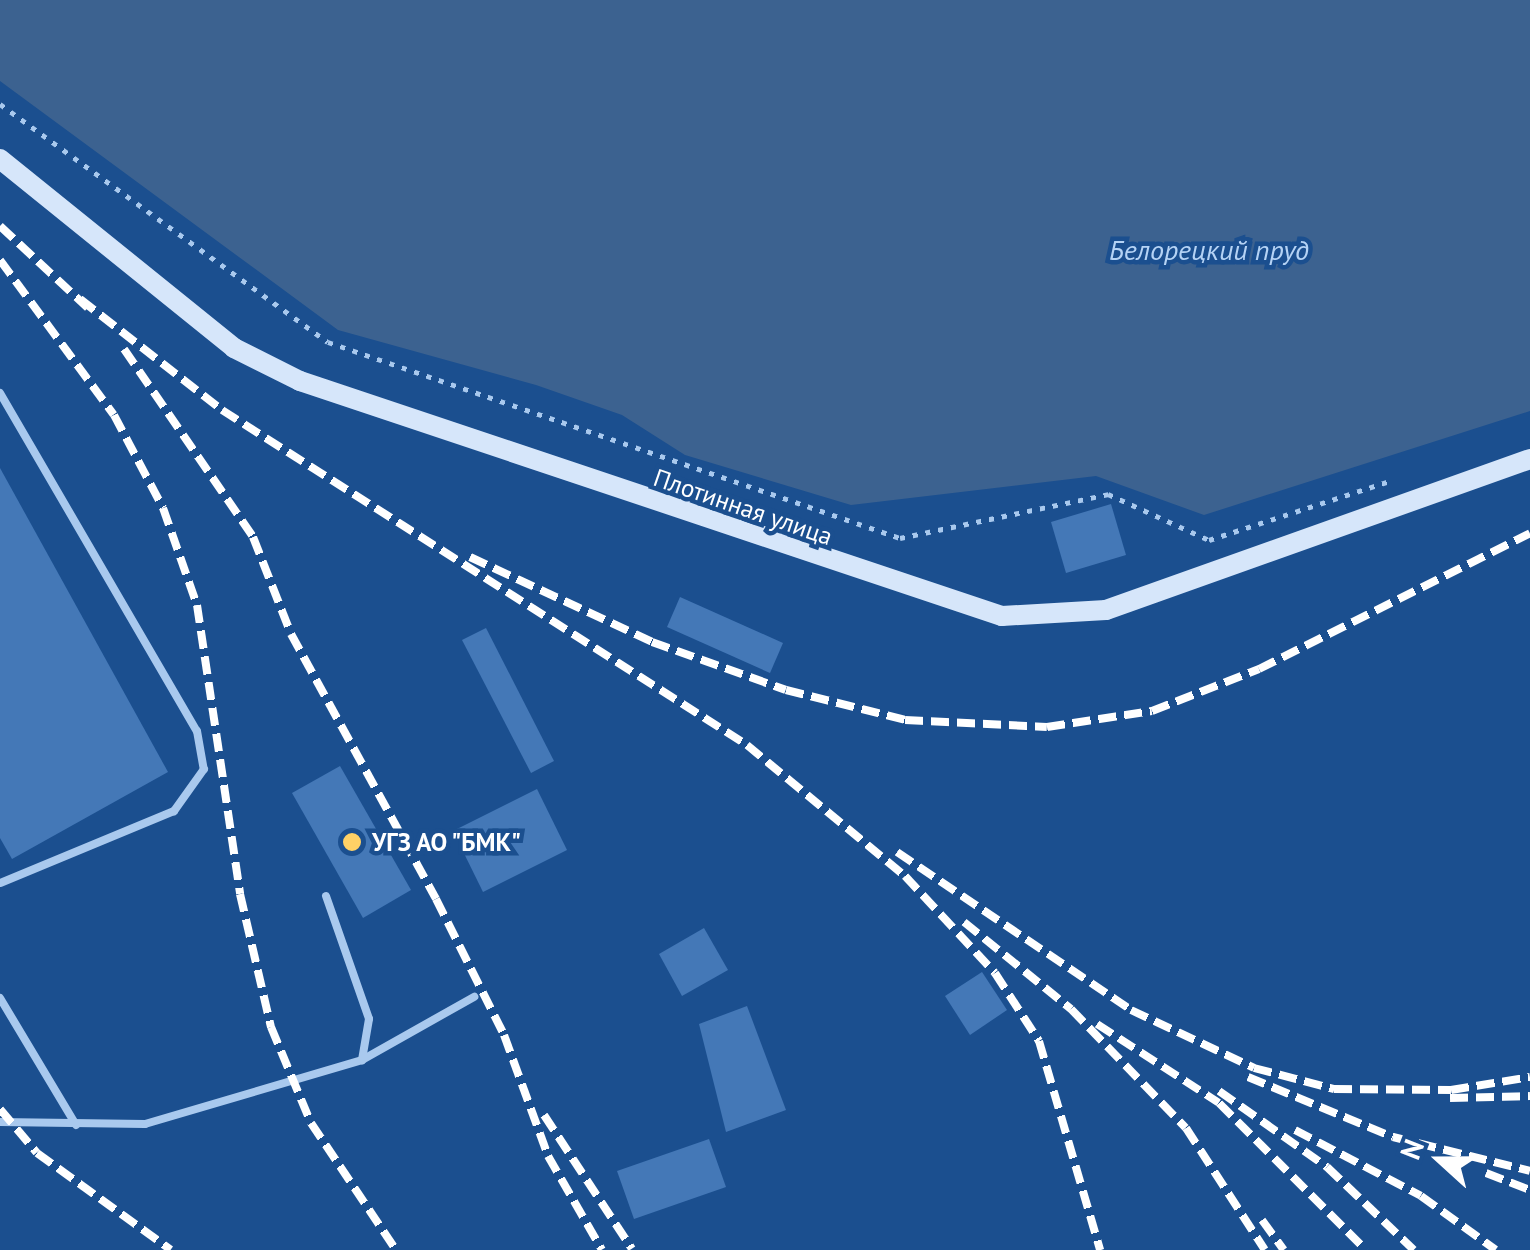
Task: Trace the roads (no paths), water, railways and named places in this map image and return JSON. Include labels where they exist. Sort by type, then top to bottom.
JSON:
[{"type":"street","name":"Плотинная улица","points":[[0,158],[234,348],[300,381],[1002,616],[1106,610],[1530,459]]},
{"type":"lane","points":[[0,393],[197,731],[204,769],[174,811],[0,883]]},
{"type":"lane","points":[[326,896],[369,1019],[362,1060]]},
{"type":"lane","points":[[0,1122],[145,1124],[362,1060],[474,997]]},
{"type":"lane","points":[[0,998],[76,1126]]},
{"type":"water","name":"Белорецкий пруд","points":[[0,0],[1530,0],[1530,411],[1204,515],[1096,476],[851,505],[685,455],[622,415],[536,385],[338,330],[0,81]]},
{"type":"railway","points":[[0,226],[88,308]]},
{"type":"railway","points":[[0,260],[114,415],[163,508],[197,605],[240,894],[271,1027],[311,1123],[396,1250]]},
{"type":"railway","points":[[80,299],[222,410],[747,745],[905,876],[995,973],[1039,1041],[1100,1250]]},
{"type":"railway","points":[[124,349],[253,537],[291,634],[436,899],[504,1035],[548,1156],[602,1250]]},
{"type":"railway","points":[[470,557],[652,642],[786,690],[905,720],[1047,727],[1152,711],[1259,669],[1530,533]]},
{"type":"railway","points":[[897,852],[1131,1010],[1254,1068],[1334,1089],[1451,1090],[1530,1077]]},
{"type":"railway","points":[[964,922],[1071,1009],[1186,1128],[1265,1250]]},
{"type":"railway","points":[[1097,1024],[1219,1103],[1366,1250]]},
{"type":"railway","points":[[1248,1077],[1393,1137],[1530,1171]]},
{"type":"railway","points":[[1219,1091],[1327,1167],[1414,1250]]},
{"type":"railway","points":[[1450,1098],[1530,1096]]},
{"type":"railway","points":[[0,1109],[37,1153],[171,1250]]},
{"type":"railway","points":[[544,1115],[632,1249]]},
{"type":"railway","points":[[1295,1130],[1421,1196],[1496,1250]]},
{"type":"railway","points":[[1486,1173],[1530,1190]]},
{"type":"railway","points":[[1262,1220],[1284,1250]]},
{"type":"place","name":"УГЗ АО \"БМК\"","points":[[352,842]]}]
